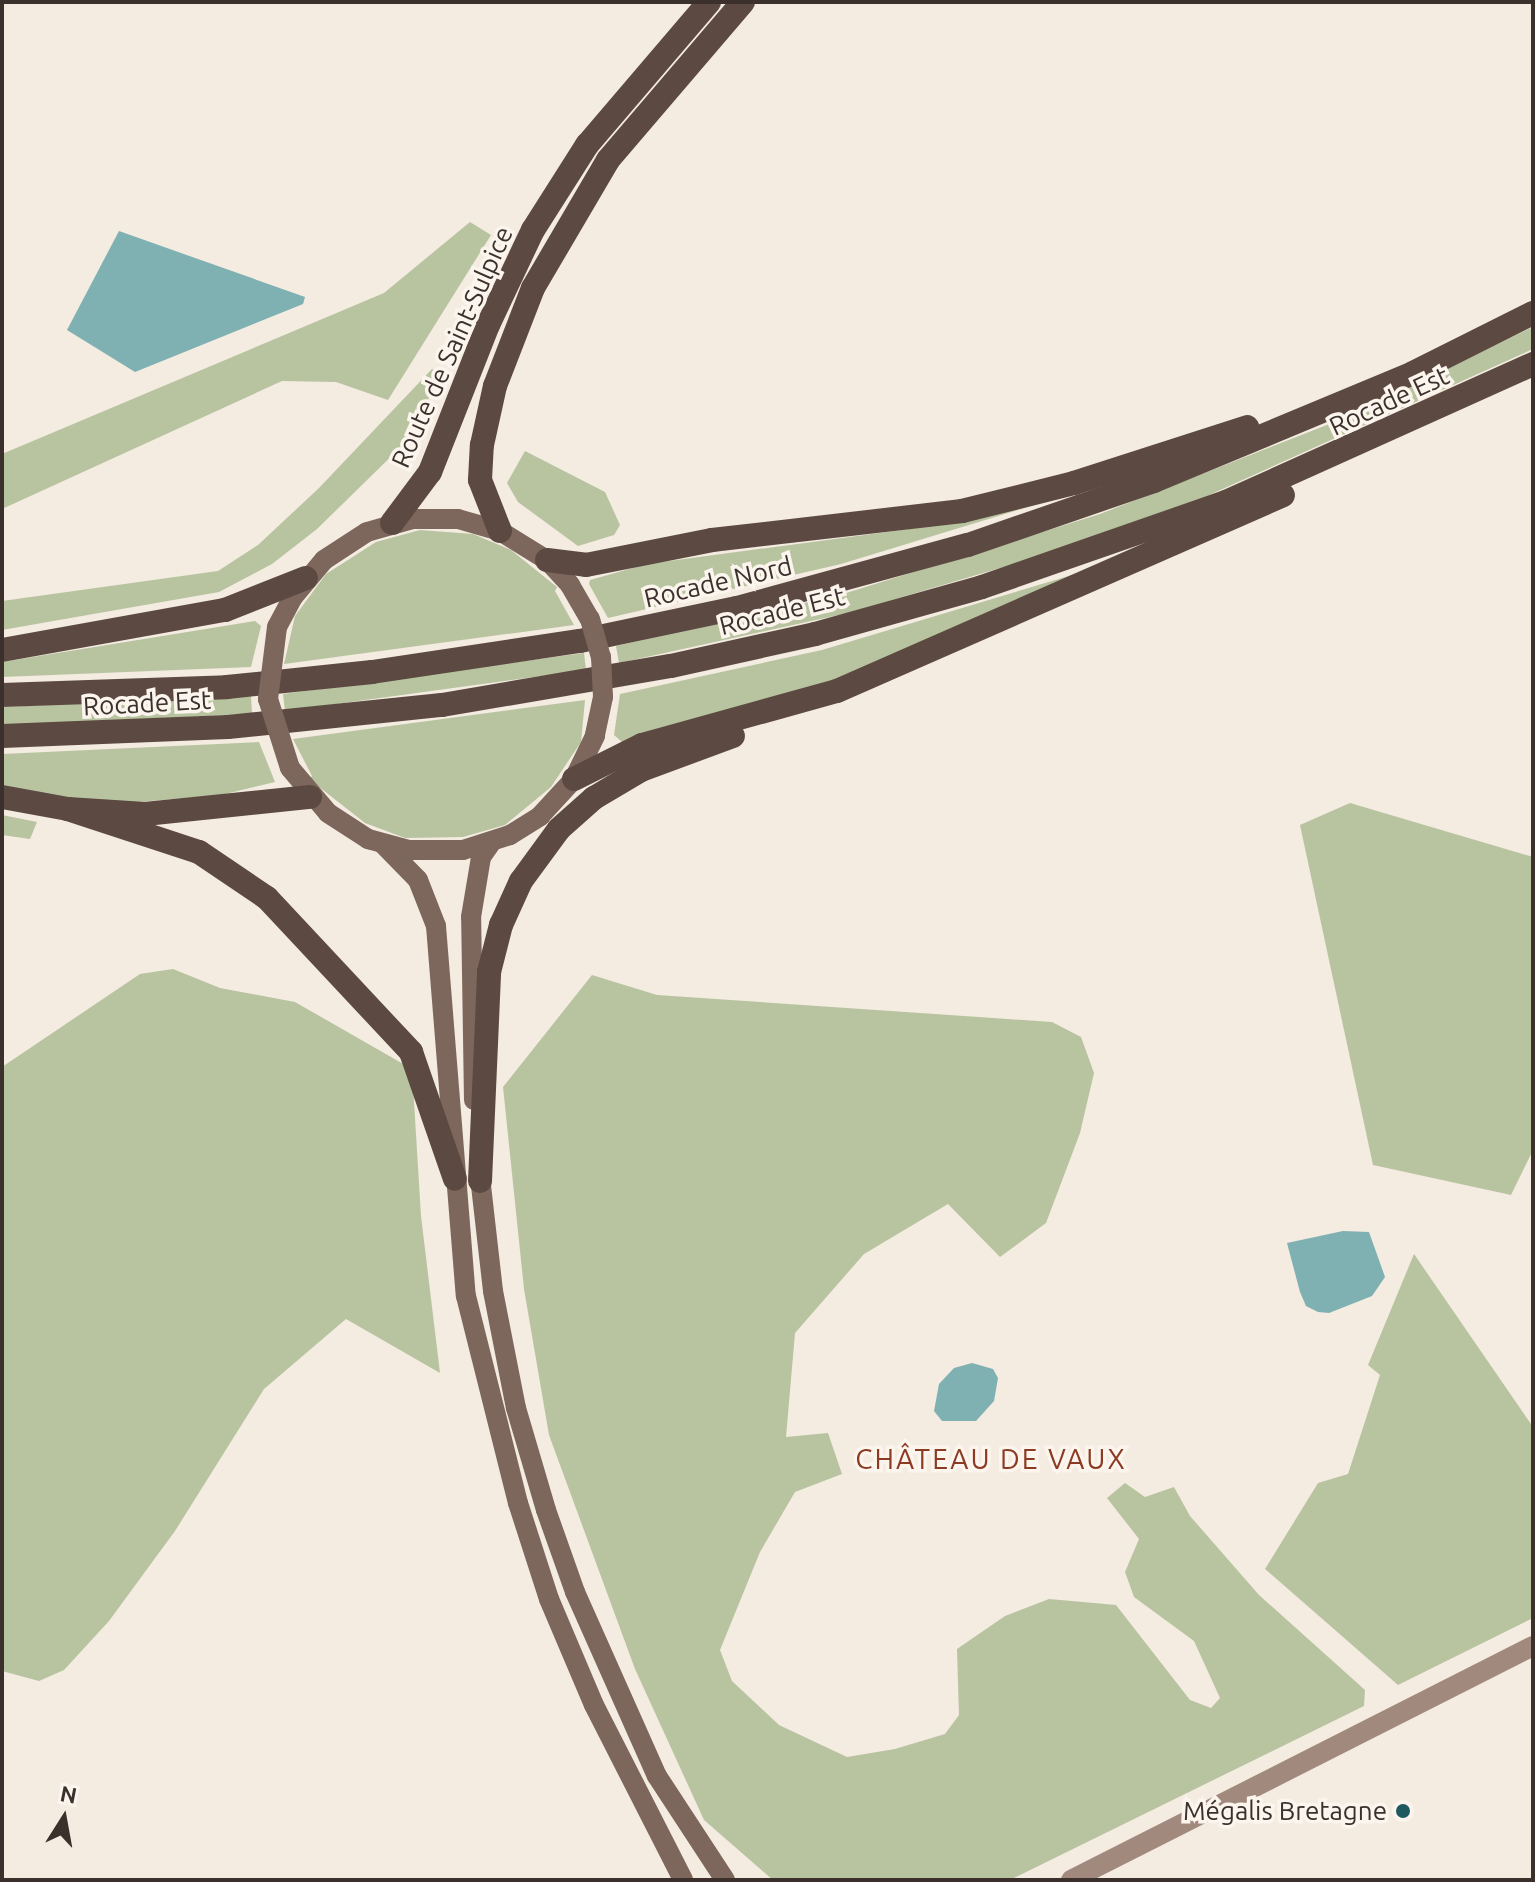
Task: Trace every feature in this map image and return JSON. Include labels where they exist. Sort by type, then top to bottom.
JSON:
[{"type":"highway","name":"Route de Saint-Sulpice","points":[[392,523],[430,472],[498,301],[533,230],[615,110],[709,2]]},
{"type":"highway","name":"Route de Saint-Sulpice","points":[[500,531],[480,480],[482,445],[495,386],[533,288],[608,160],[743,2]]},
{"type":"highway","name":"Rocade Est","points":[[1413,373],[1533,313]]},
{"type":"highway","name":"Rocade Est","points":[[2,736],[214,728],[379,713],[528,693],[743,651],[927,603],[1072,558],[1226,502],[1430,414],[1533,364]]},
{"type":"highway","points":[[547,560],[586,565],[712,540],[892,522],[992,505],[1413,373]]},
{"type":"highway","name":"Rocade Nord","points":[[2,695],[227,687],[372,672],[580,641],[737,608],[1064,514],[1413,373]]},
{"type":"highway","points":[[480,1181],[489,972],[505,912],[532,862],[573,816],[616,784],[667,760],[798,714],[837,691],[1347,467],[1430,414]]},
{"type":"highway","points":[[2,650],[225,610],[306,578]]},
{"type":"highway","points":[[574,779],[642,745],[837,691]]},
{"type":"highway","points":[[68,809],[173,813],[276,796],[310,797]]},
{"type":"highway","points":[[2,797],[68,809],[199,852],[267,898],[411,1052],[455,1179]]},
{"type":"main road","points":[[458,519],[500,531],[547,560],[570,585],[590,619],[601,657],[603,697],[595,736],[574,779],[540,816],[490,844],[436,852],[383,844],[347,827],[310,797],[290,768],[275,735],[268,699],[277,627],[306,578],[344,544],[392,523],[458,519]]},
{"type":"main road","points":[[383,844],[418,880],[436,926],[466,1296],[518,1503],[549,1599],[594,1705],[683,1880]]},
{"type":"main road","points":[[490,844],[473,898],[469,980],[480,1181],[493,1291],[516,1408],[546,1510],[575,1592],[657,1776],[725,1880]]},
{"type":"main road","points":[[1071,1880],[1533,1646]]},
{"type":"green space","points":[[470,222],[491,235],[388,400],[336,382],[282,381],[2,509],[2,454],[384,293]]},
{"type":"green space","points":[[1533,327],[1533,349],[1207,496],[1017,563],[848,613],[619,663],[616,646],[843,594],[1100,514],[1332,423]]},
{"type":"green space","points":[[432,369],[441,373],[409,439],[317,529],[272,564],[219,592],[2,630],[2,601],[218,571],[258,545],[319,488]]},
{"type":"green space","points":[[525,451],[605,492],[620,525],[614,535],[578,546],[518,502],[507,483]]},
{"type":"green space","points":[[1070,494],[841,564],[608,618],[589,584],[590,580],[647,564],[924,527]]},
{"type":"green space","points":[[420,530],[473,534],[511,550],[557,587],[555,591],[574,625],[284,664],[295,616],[326,574],[376,542]]},
{"type":"green space","points":[[1095,568],[870,669],[622,742],[614,735],[620,694],[822,650]]},
{"type":"green space","points":[[255,621],[261,626],[251,667],[2,677],[2,662]]},
{"type":"green space","points":[[584,653],[586,670],[285,711],[283,694]]},
{"type":"green space","points":[[251,696],[252,714],[2,725],[2,707]]},
{"type":"green space","points":[[585,700],[581,742],[551,787],[505,825],[463,837],[405,838],[365,823],[309,779],[312,776],[293,739]]},
{"type":"green space","points":[[259,742],[275,782],[221,795],[115,804],[2,788],[2,754]]},
{"type":"green space","points":[[1350,803],[1533,857],[1533,1150],[1511,1195],[1373,1165],[1300,825]]},
{"type":"green space","points":[[2,815],[37,822],[30,839],[2,835]]},
{"type":"green space","points":[[173,969],[220,988],[295,1002],[412,1069],[421,1216],[440,1373],[346,1319],[264,1389],[175,1531],[109,1621],[64,1670],[39,1681],[2,1671],[2,1067],[140,974]]},
{"type":"green space","points":[[592,975],[657,995],[1052,1022],[1081,1037],[1094,1073],[1080,1133],[1046,1223],[1000,1257],[948,1204],[864,1254],[795,1333],[786,1437],[828,1433],[842,1474],[795,1492],[760,1552],[720,1650],[732,1681],[779,1725],[847,1757],[895,1749],[945,1734],[959,1715],[957,1649],[1005,1616],[1049,1599],[1116,1605],[1190,1700],[1211,1708],[1220,1698],[1194,1641],[1134,1597],[1125,1572],[1139,1539],[1107,1498],[1125,1483],[1145,1497],[1174,1487],[1190,1516],[1259,1595],[1365,1690],[1364,1706],[1010,1880],[773,1880],[704,1820],[635,1669],[549,1435],[524,1289],[503,1087]]},
{"type":"green space","points":[[1414,1254],[1533,1427],[1533,1618],[1398,1685],[1265,1569],[1318,1483],[1348,1474],[1380,1375],[1368,1365]]},
{"type":"water","points":[[119,231],[305,297],[303,304],[135,372],[67,330]]},
{"type":"water","points":[[1343,1231],[1369,1232],[1385,1277],[1372,1296],[1329,1313],[1318,1312],[1306,1306],[1287,1243]]},
{"type":"water","points":[[972,1363],[993,1369],[998,1378],[994,1401],[976,1421],[942,1421],[934,1411],[939,1384],[954,1368]]},
{"type":"place","name":"Mégalis Bretagne","points":[[1403,1811]]},
{"type":"district","name":"CHÂTEAU DE VAUX","points":[[991,1459]]}]
